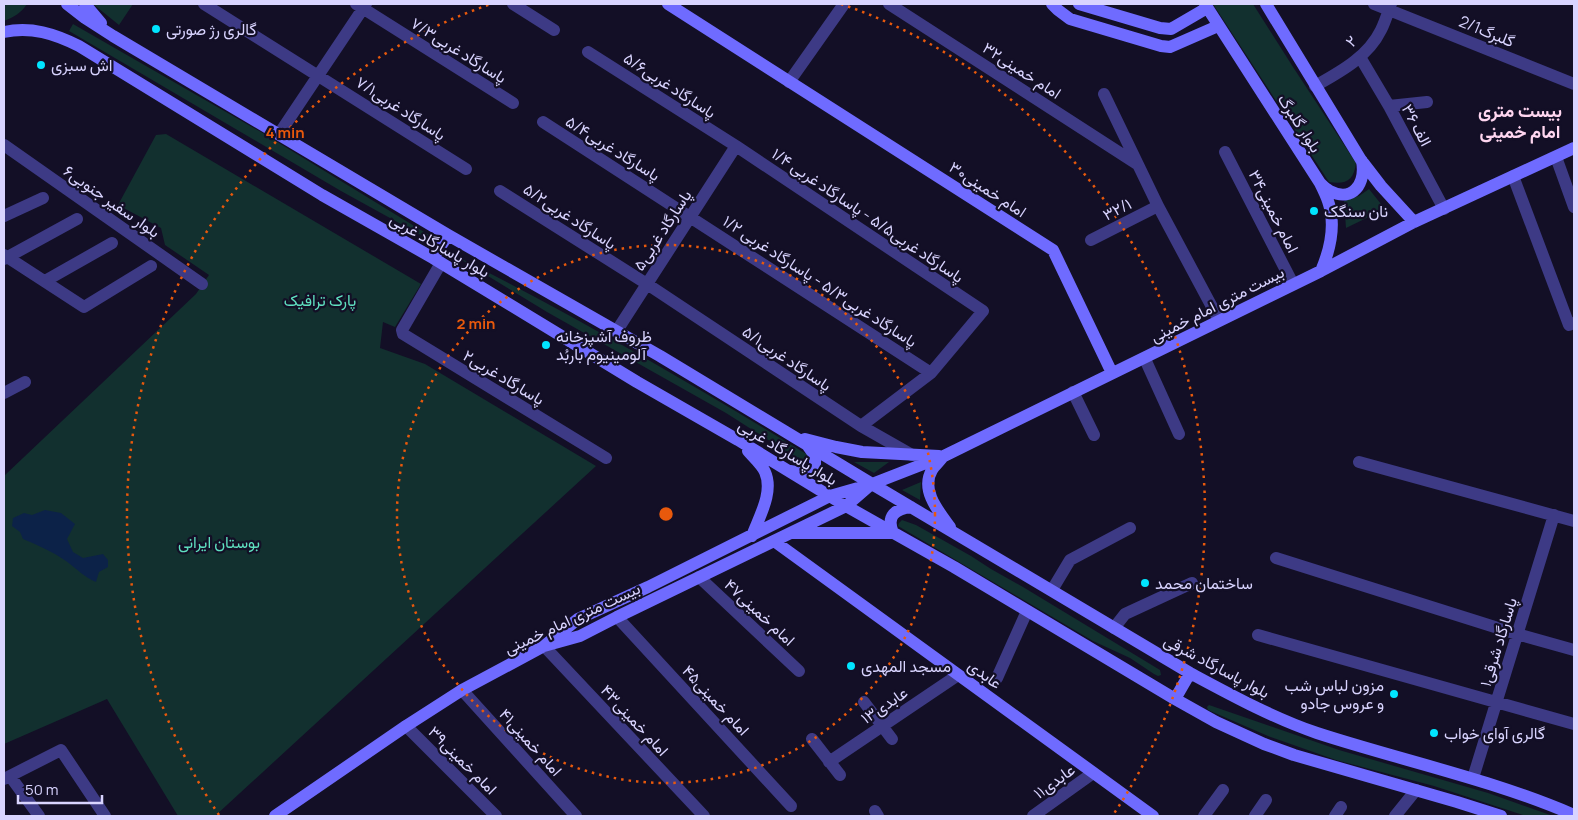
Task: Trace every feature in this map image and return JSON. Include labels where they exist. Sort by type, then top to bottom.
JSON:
[{"type":"main road","name":"بلوار پاسارگاد غربی","points":[[67,4],[113,36],[448,235],[660,356],[872,484]]},
{"type":"main road","points":[[85,4],[96,19],[113,36]]},
{"type":"main road","name":"امام خمینی۳۰","points":[[668,4],[1052,250],[1112,374]]},
{"type":"main road","points":[[1052,4],[1070,19],[1161,46],[1170,47],[1218,26]]},
{"type":"main road","name":"بلوار گلبرگ","points":[[1266,4],[1362,160],[1381,186],[1414,222]]},
{"type":"main road","points":[[1089,5],[1160,28],[1171,29],[1206,6]]},
{"type":"main road","name":"بلوار گلبرگ","points":[[1206,6],[1320,184],[1328,201],[1331,215],[1329,253],[1321,271]]},
{"type":"main road","points":[[1179,24],[1186,24],[1191,28],[1190,36],[1186,40]]},
{"type":"main road","name":"بلوار پاسارگاد غربی","points":[[7,32],[38,31],[63,38],[80,46],[322,195],[437,261],[846,506]]},
{"type":"main road","name":"بیست متری امام خمینی","points":[[275,816],[462,690],[544,646],[580,636],[846,506],[872,484],[944,456],[1073,392],[1145,359],[1414,222],[1574,148]]},
{"type":"main road","points":[[1320,184],[1330,191],[1340,194],[1356,189],[1363,176],[1362,160]]},
{"type":"main road","points":[[437,261],[448,235]]},
{"type":"main road","points":[[789,434],[862,452],[944,456]]},
{"type":"main road","points":[[738,440],[765,472],[768,488],[764,507],[752,536]]},
{"type":"main road","points":[[787,471],[805,472],[811,470],[814,466],[814,456],[807,445]]},
{"type":"main road","points":[[944,456],[932,470],[928,480],[933,503],[952,531]]},
{"type":"main road","points":[[544,646],[578,619],[648,587],[830,496],[872,484]]},
{"type":"main road","name":"بلوار پاسارگاد شرقی","points":[[872,484],[1190,673],[1254,706],[1315,732],[1472,778],[1574,815]]},
{"type":"main road","points":[[846,506],[1216,722],[1264,744],[1294,755],[1500,816]]},
{"type":"main road","points":[[894,533],[891,527],[893,515],[898,510],[911,507]]},
{"type":"main road","points":[[790,533],[894,533]]},
{"type":"main road","name":"عابدی","points":[[774,541],[1153,816]]},
{"type":"main road","points":[[1175,699],[1190,673]]},
{"type":"street","name":"پاسارگاد غربی۷/۱","points":[[204,4],[466,169]]},
{"type":"street","points":[[513,4],[554,30]]},
{"type":"street","points":[[789,82],[844,4]]},
{"type":"street","name":"امام خمینی۳۲","points":[[890,4],[1138,164]]},
{"type":"street","name":"2/1گلبرگ","points":[[1374,4],[1390,7],[1574,84]]},
{"type":"street","points":[[279,134],[362,5]]},
{"type":"street","name":"پاسارگاد غربی۷/۳","points":[[362,5],[513,103]]},
{"type":"street","name":"۲","points":[[1315,86],[1342,71],[1365,52],[1380,31],[1390,7]]},
{"type":"street","name":"پاسارگاد غربی۵/۶","points":[[588,52],[736,146]]},
{"type":"street","name":"۳۶ الف","points":[[1360,57],[1389,106],[1444,209]]},
{"type":"street","points":[[1104,94],[1158,206],[1219,320]]},
{"type":"street","points":[[1389,106],[1427,102]]},
{"type":"street","name":"پاسارگاد غربی۵/۴","points":[[543,122],[690,216]]},
{"type":"street","name":"بلوار سفیر جنوبی۶","points":[[4,145],[202,284]]},
{"type":"street","name":"پاسارگاد غربی۵","points":[[616,332],[736,146]]},
{"type":"street","name":"پاسارگاد غربی۵/۵ - پاسارگاد غربی ۱/۴","points":[[736,146],[982,310],[931,372]]},
{"type":"street","name":"امام خمینی۳۴","points":[[1225,152],[1293,284]]},
{"type":"street","points":[[1556,157],[1574,207]]},
{"type":"street","points":[[1513,176],[1572,324]]},
{"type":"street","name":"پاسارگاد غربی۵/۲","points":[[500,191],[646,284]]},
{"type":"street","points":[[4,216],[43,198]]},
{"type":"street","name":"۳۲/۱","points":[[1091,240],[1158,206]]},
{"type":"street","name":"پاسارگاد غربی۵/۳ - پاسارگاد غربی ۱/۲","points":[[690,216],[931,372]]},
{"type":"street","points":[[5,257],[77,219]]},
{"type":"street","points":[[45,282],[112,243]]},
{"type":"street","points":[[5,257],[84,307],[151,266]]},
{"type":"street","name":"پاسارگاد غربی۲","points":[[437,261],[402,330],[403,334],[606,458]]},
{"type":"street","name":"پاسارگاد غربی۵/۱","points":[[646,284],[861,426],[912,455]]},
{"type":"street","points":[[1145,359],[1179,434]]},
{"type":"street","points":[[861,426],[931,372]]},
{"type":"street","points":[[4,394],[25,382]]},
{"type":"street","points":[[1073,392],[1094,435]]},
{"type":"street","points":[[1358,462],[1574,521]]},
{"type":"street","name":"پاسارگاد شرقی۱","points":[[1472,778],[1554,515]]},
{"type":"street","points":[[1052,590],[1070,560],[1130,528]]},
{"type":"street","points":[[1276,558],[1517,634],[1574,650]]},
{"type":"street","name":"امام خمینی۴۷","points":[[699,578],[799,671]]},
{"type":"street","points":[[1114,628],[1125,614],[1192,583]]},
{"type":"street","points":[[996,678],[1027,611]]},
{"type":"street","name":"امام خمینی۴۵","points":[[617,617],[791,806]]},
{"type":"street","points":[[1258,635],[1574,724]]},
{"type":"street","name":"امام خمینی۴۳","points":[[544,646],[704,816]]},
{"type":"street","name":"عابدی۱۳","points":[[829,762],[958,674]]},
{"type":"street","name":"امام خمینی۴۱","points":[[462,690],[576,816]]},
{"type":"street","points":[[864,702],[892,739]]},
{"type":"street","name":"امام خمینی۳۹","points":[[406,726],[496,816]]},
{"type":"street","points":[[812,739],[840,776]]},
{"type":"street","points":[[39,816],[7,778],[61,750],[105,816]]},
{"type":"street","name":"عابدی۱۱","points":[[1033,816],[1093,773]]},
{"type":"street","points":[[1204,816],[1223,790]]},
{"type":"street","points":[[1395,816],[1416,790]]},
{"type":"street","points":[[1255,816],[1266,800]]},
{"type":"green space","points":[[4,4],[27,4],[17,14],[4,21]]},
{"type":"green space","points":[[93,4],[133,4],[119,25]]},
{"type":"green space","points":[[1213,4],[1253,4],[1356,163],[1353,174],[1348,180],[1340,183],[1329,182]]},
{"type":"green space","points":[[73,24],[261,132],[429,235],[428,239],[341,191],[69,31]]},
{"type":"green space","name":"بوستان ایرانی","points":[[166,134],[421,284],[395,327],[383,322],[380,348],[425,364],[596,466],[215,816],[178,816],[107,699],[4,744],[4,476],[196,294],[209,275],[165,245],[161,228],[118,205],[156,135]]},
{"type":"green space","points":[[1369,189],[1385,209],[1346,228],[1344,201],[1359,196]]},
{"type":"green space","points":[[452,254],[543,301],[721,402],[808,455],[809,459],[804,463],[726,413],[547,312]]},
{"type":"green space","points":[[854,462],[889,462],[874,473]]},
{"type":"green space","points":[[921,482],[920,500],[902,490]]},
{"type":"green space","points":[[902,520],[916,525],[1023,587],[1160,670],[1161,675],[1154,674],[1130,658],[1093,641],[898,526]]},
{"type":"green space","points":[[1209,705],[1339,750],[1488,793],[1553,816],[1526,816],[1434,786],[1336,760],[1268,736],[1208,710],[1207,707]]},
{"type":"water","points":[[45,510],[61,513],[75,524],[67,539],[73,552],[83,558],[103,554],[108,560],[108,567],[99,572],[96,582],[56,555],[23,539],[20,532],[12,526],[13,518],[24,513],[32,515]]},
{"type":"place","name":"گالری رژ صورتی","points":[[156,29]]},
{"type":"place","name":"اش سبزی","points":[[41,65]]},
{"type":"place","name":"نان سنگک","points":[[1314,211]]},
{"type":"place","name":"ظروف آشپزخانه آلومینیوم باربُد","points":[[546,345]]},
{"type":"place","name":"ساختمان محمد","points":[[1145,583]]},
{"type":"place","name":"مسجد المهدی","points":[[851,666]]},
{"type":"place","name":"مزون لباس شب و عروس جادو","points":[[1394,694]]},
{"type":"place","name":"گالری آوای خواب","points":[[1434,733]]},
{"type":"district","name":"بیست متری امام خمینی","points":[[1520,120]]},
{"type":"park label","name":"پارک ترافیک","points":[[320,300]]}]
